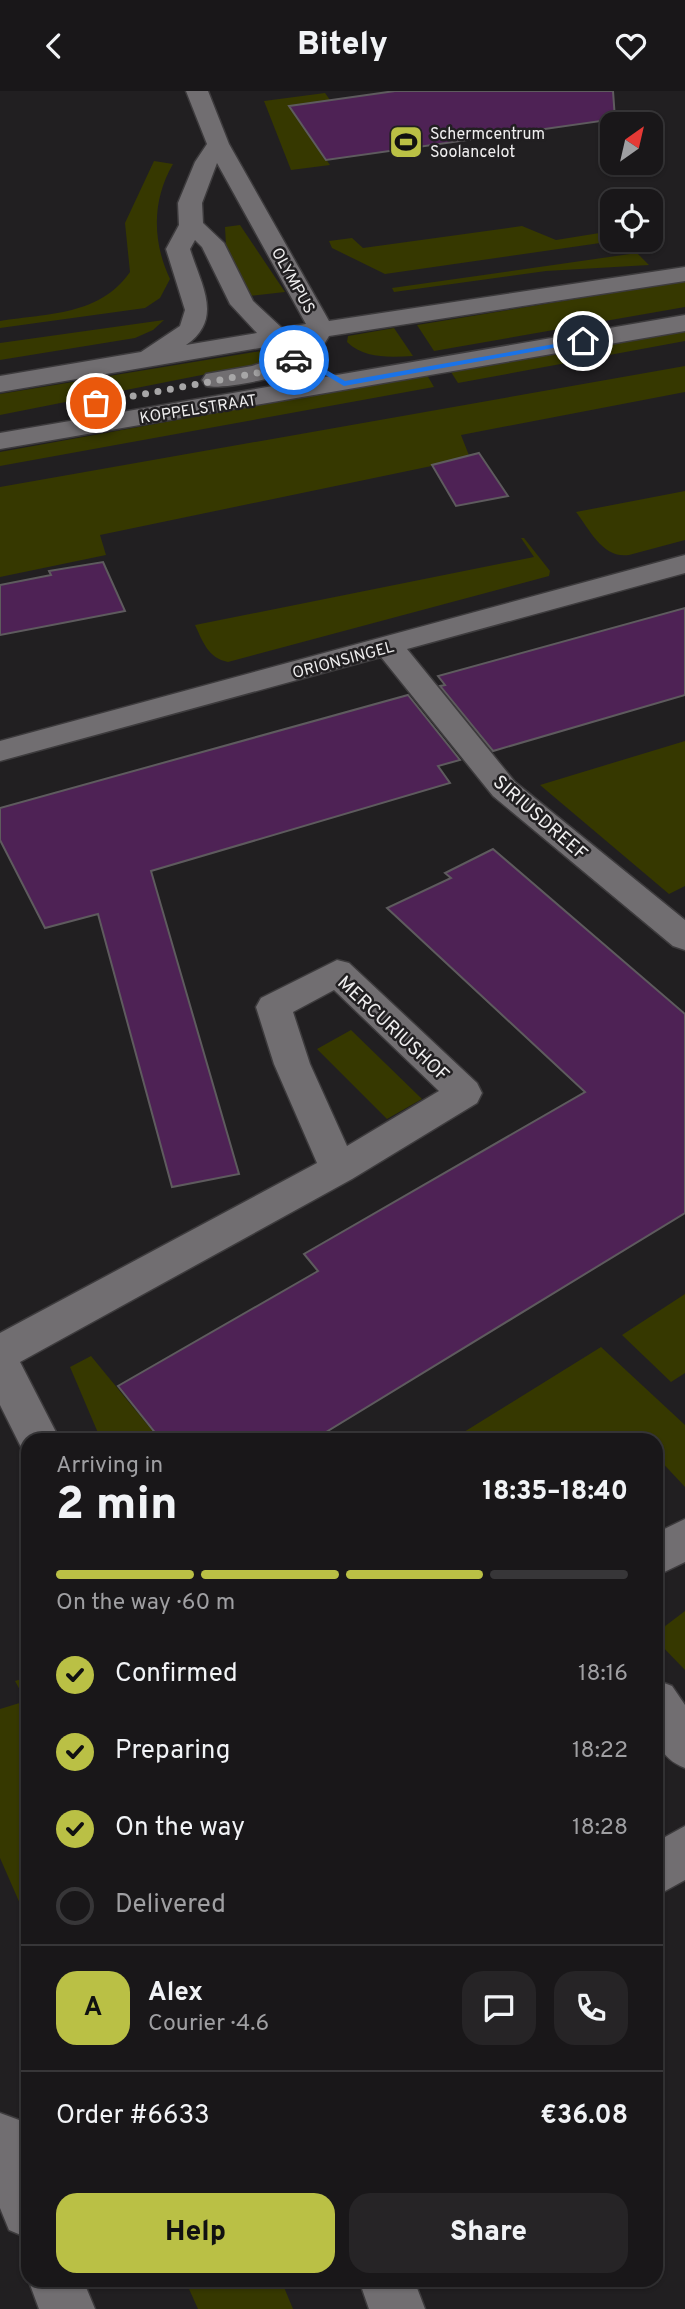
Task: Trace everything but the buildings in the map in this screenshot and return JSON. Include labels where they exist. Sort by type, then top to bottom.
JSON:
[{"type":"street","name":"OLYMPUS","points":[[197,91],[218,144],[230,201],[321,329],[300,358]]},
{"type":"street","points":[[146,361],[191,330],[197,310],[178,249],[206,162],[218,144]]},
{"type":"street","points":[[191,214],[230,201]]},
{"type":"street","points":[[191,214],[212,243],[242,304],[274,338],[300,358],[344,384]]},
{"type":"street","points":[[0,384],[321,329],[685,274]]},
{"type":"street","name":"KOPPELSTRAAT","points":[[0,441],[344,384],[685,323]]},
{"type":"street","points":[[0,427],[14,419],[257,373],[300,358]]},
{"type":"street","points":[[0,371],[57,375]]},
{"type":"street","name":"ORIONSINGEL","points":[[0,751],[685,564]]},
{"type":"street","name":"SIRIUSDREEF","points":[[388,646],[504,789],[685,938]]},
{"type":"street","name":"MERCURIUSHOF","points":[[0,1353],[339,1169],[464,1093],[337,972],[274,1007],[292,1065],[339,1169]]},
{"type":"street","points":[[0,1364],[35,1433]]},
{"type":"street","points":[[663,1552],[685,1538]]},
{"type":"street","points":[[663,1712],[685,1746]]},
{"type":"street","points":[[663,1867],[685,1850]]},
{"type":"street","points":[[0,2139],[21,2193]]},
{"type":"street","points":[[58,2287],[67,2309]]},
{"type":"street","points":[[389,2287],[397,2309]]},
{"type":"shaded area","points":[[325,93],[330,100],[290,106],[330,165],[291,170],[264,101]]},
{"type":"shaded area","points":[[154,161],[173,164],[158,206],[160,250],[170,279],[160,298],[145,308],[0,328],[0,321],[54,314],[88,305],[118,286],[130,272],[125,223]]},
{"type":"shaded area","points":[[240,225],[285,292],[249,296],[226,245],[225,227]]},
{"type":"shaded area","points":[[522,226],[556,240],[600,233],[600,243],[385,274],[332,248],[329,241],[352,238],[363,248]]},
{"type":"shaded area","points":[[637,253],[649,265],[546,271],[394,292],[392,288]]},
{"type":"shaded area","points":[[685,281],[685,307],[434,351],[417,325]]},
{"type":"shaded area","points":[[164,320],[153,330],[135,338],[0,360],[0,343]]},
{"type":"shaded area","points":[[394,328],[413,356],[369,354],[347,342],[348,336]]},
{"type":"shaded area","points":[[685,329],[685,341],[458,383],[451,372]]},
{"type":"shaded area","points":[[261,351],[267,362],[0,415],[0,394]]},
{"type":"shaded area","points":[[685,366],[685,392],[461,435],[470,458],[100,535],[106,555],[0,577],[0,487]]},
{"type":"shaded area","points":[[427,375],[434,387],[0,466],[0,452]]},
{"type":"shaded area","points":[[685,491],[685,540],[629,555],[612,553],[604,548],[576,512]]},
{"type":"shaded area","points":[[521,538],[524,538],[550,571],[549,576],[228,662],[211,653],[195,625],[534,557]]},
{"type":"shaded area","points":[[685,741],[685,886],[669,894],[540,785]]},
{"type":"shaded area","points":[[351,1030],[422,1099],[387,1119],[317,1049]]},
{"type":"shaded area","points":[[685,1294],[685,1373],[671,1382],[622,1335]]},
{"type":"shaded area","points":[[601,1347],[685,1425],[685,1487],[663,1463],[663,1433],[462,1433]]},
{"type":"shaded area","points":[[91,1356],[154,1433],[98,1433],[70,1367]]},
{"type":"shaded area","points":[[685,1611],[685,1670],[663,1647],[663,1628]]},
{"type":"shaded area","points":[[21,1679],[21,1692],[15,1681]]},
{"type":"shaded area","points":[[21,1703],[21,1906],[0,1858],[0,1709]]},
{"type":"shaded area","points":[[188,2287],[284,2287],[293,2309],[198,2309]]},
{"type":"way so far","points":[[96,403],[257,373],[294,360]]},
{"type":"place","name":"Schermcentrum Soolancelot","points":[[406,142]]},
{"type":"route","points":[[294,360],[300,358],[344,384],[583,341]]}]
